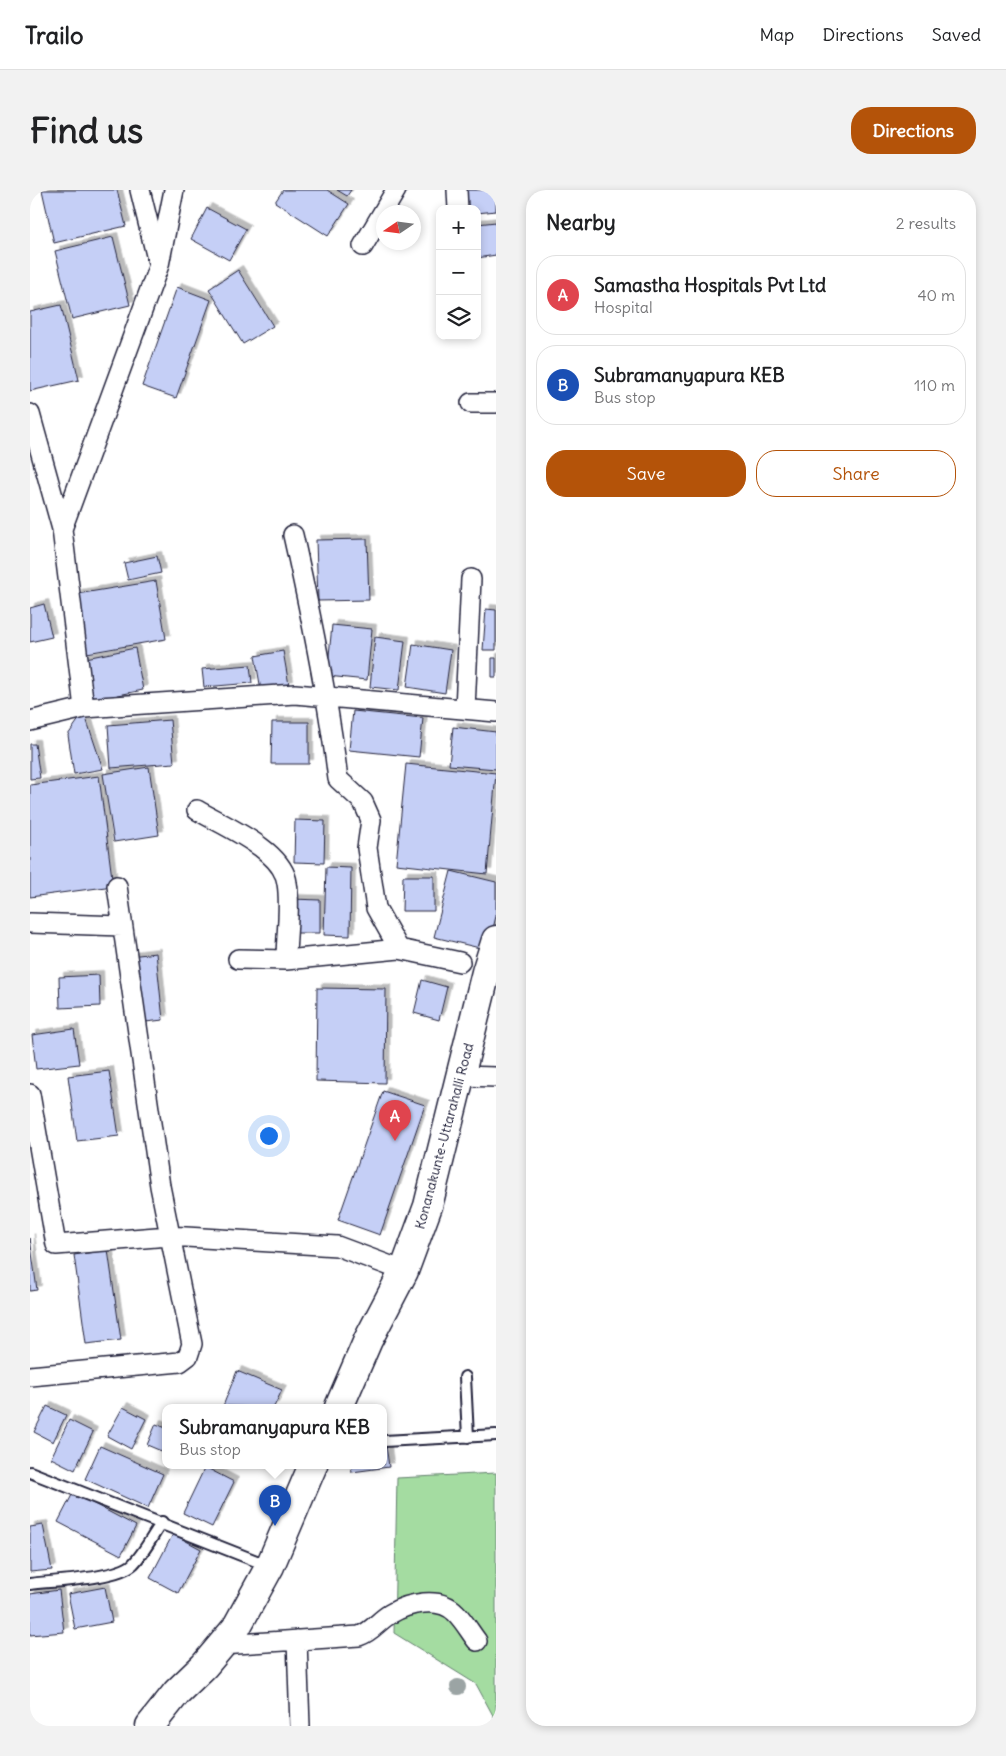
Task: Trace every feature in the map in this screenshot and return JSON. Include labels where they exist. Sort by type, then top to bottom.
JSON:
[{"type":"main road","name":"Konanakunte-Uttarahalli Road","points":[[340,1404],[368,1340],[404,1271],[428,1206],[486,972],[496,940]]},
{"type":"main road","points":[[150,1726],[177,1692],[236,1628],[270,1566],[311,1469]]},
{"type":"street","points":[[140,190],[159,266]]},
{"type":"street","points":[[62,529],[159,266],[174,190]]},
{"type":"street","points":[[363,246],[396,190]]},
{"type":"street","points":[[456,190],[458,205]]},
{"type":"street","points":[[471,402],[496,403]]},
{"type":"street","points":[[30,414],[62,529],[84,708]]},
{"type":"street","points":[[293,535],[325,696],[338,779],[363,802],[371,820],[367,848],[376,908],[399,949]]},
{"type":"street","points":[[465,709],[471,578]]},
{"type":"street","points":[[30,721],[84,708],[295,694],[496,712]]},
{"type":"street","points":[[197,810],[266,851],[281,866],[287,883],[286,960]]},
{"type":"street","points":[[30,1376],[180,1362],[188,1356],[192,1344],[169,1236],[117,886]]},
{"type":"street","points":[[30,923],[122,926]]},
{"type":"street","points":[[238,959],[286,960],[399,949],[460,962]]},
{"type":"street","points":[[461,1076],[496,1077]]},
{"type":"street","points":[[30,1094],[56,1245],[169,1236],[337,1246],[404,1271]]},
{"type":"street","points":[[222,1645],[359,1636],[369,1633],[388,1614],[406,1605],[430,1602],[455,1611],[477,1642]]},
{"type":"street","points":[[297,1640],[300,1726]]},
{"type":"lane","points":[[465,1376],[468,1437]]},
{"type":"lane","points":[[387,1441],[496,1435]]},
{"type":"lane","points":[[30,1472],[162,1522],[270,1566]]},
{"type":"lane","points":[[30,1584],[111,1574],[124,1570],[133,1564],[162,1522]]},
{"type":"green space","points":[[496,1473],[496,1721],[476,1684],[394,1633],[397,1478]]},
{"type":"building","points":[[42,190],[117,190],[126,226],[54,243]]},
{"type":"building","points":[[283,190],[327,190],[349,204],[328,236],[275,202]]},
{"type":"building","points":[[337,190],[351,190],[347,196]]},
{"type":"building","points":[[463,190],[496,190],[496,211],[481,213],[481,205],[465,205]]},
{"type":"building","points":[[207,208],[246,229],[229,260],[191,239]]},
{"type":"building","points":[[496,222],[496,255],[481,257],[481,224]]},
{"type":"building","points":[[113,237],[130,305],[72,319],[55,251]]},
{"type":"building","points":[[238,270],[273,326],[243,344],[209,289]]},
{"type":"building","points":[[177,287],[211,300],[176,398],[142,386]]},
{"type":"building","points":[[61,305],[79,380],[30,391],[30,312]]},
{"type":"building","points":[[367,539],[369,600],[318,601],[316,540]]},
{"type":"building","points":[[157,556],[161,573],[128,580],[124,563]]},
{"type":"building","points":[[156,581],[166,639],[87,653],[77,594]]},
{"type":"building","points":[[44,604],[52,637],[30,642],[30,608]]},
{"type":"building","points":[[486,609],[496,610],[496,650],[483,650]]},
{"type":"building","points":[[332,625],[372,629],[367,680],[327,676]]},
{"type":"building","points":[[375,637],[405,641],[399,690],[370,687]]},
{"type":"building","points":[[413,644],[451,650],[445,693],[407,687]]},
{"type":"building","points":[[135,648],[143,690],[89,701],[81,659]]},
{"type":"building","points":[[283,651],[289,685],[261,690],[255,656]]},
{"type":"building","points":[[492,658],[496,658],[496,677],[492,677]]},
{"type":"building","points":[[250,665],[252,683],[204,687],[202,669]]},
{"type":"building","points":[[353,711],[423,718],[419,757],[349,750]]},
{"type":"building","points":[[84,712],[103,769],[74,774],[68,735]]},
{"type":"building","points":[[170,720],[174,763],[111,768],[108,725]]},
{"type":"building","points":[[272,722],[309,722],[309,764],[271,764]]},
{"type":"building","points":[[453,727],[496,732],[496,769],[449,765]]},
{"type":"building","points":[[30,744],[35,744],[40,778],[30,779]]},
{"type":"building","points":[[406,764],[496,773],[487,874],[396,864]]},
{"type":"building","points":[[149,767],[159,835],[114,842],[103,774]]},
{"type":"building","points":[[99,776],[113,886],[30,897],[30,785]]},
{"type":"building","points":[[295,820],[325,821],[324,863],[294,862]]},
{"type":"building","points":[[326,867],[351,868],[350,936],[324,935]]},
{"type":"building","points":[[451,871],[496,882],[496,916],[488,950],[434,937]]},
{"type":"building","points":[[403,876],[434,876],[434,911],[402,911]]},
{"type":"building","points":[[292,899],[320,900],[320,933],[292,933]]},
{"type":"building","points":[[156,953],[163,1020],[137,1023],[130,956]]},
{"type":"building","points":[[99,975],[100,1006],[60,1008],[59,977]]},
{"type":"building","points":[[422,980],[447,987],[439,1020],[414,1013]]},
{"type":"building","points":[[317,988],[386,989],[385,1083],[316,1081]]},
{"type":"building","points":[[74,1029],[79,1064],[36,1069],[32,1035]]},
{"type":"building","points":[[109,1071],[119,1136],[77,1141],[68,1076]]},
{"type":"building","points":[[383,1091],[425,1105],[380,1235],[338,1220]]},
{"type":"building","points":[[30,1238],[37,1290],[30,1291]]},
{"type":"building","points":[[108,1250],[121,1340],[86,1344],[74,1255]]},
{"type":"building","points":[[237,1371],[282,1390],[275,1404],[224,1404]]},
{"type":"building","points":[[47,1406],[66,1415],[53,1442],[34,1432]]},
{"type":"building","points":[[123,1407],[146,1419],[131,1449],[107,1436]]},
{"type":"building","points":[[69,1420],[93,1432],[75,1470],[51,1458]]},
{"type":"building","points":[[156,1424],[162,1426],[162,1451],[147,1445]]},
{"type":"building","points":[[100,1446],[163,1474],[148,1508],[85,1479]]},
{"type":"building","points":[[204,1469],[209,1469],[234,1482],[212,1527],[183,1513]]},
{"type":"building","points":[[352,1469],[374,1469],[352,1472]]},
{"type":"building","points":[[73,1493],[136,1526],[121,1555],[58,1522]]},
{"type":"building","points":[[43,1525],[52,1570],[30,1572],[30,1527]]},
{"type":"building","points":[[173,1534],[201,1549],[178,1593],[150,1578]]},
{"type":"building","points":[[105,1587],[112,1622],[75,1629],[68,1594]]},
{"type":"building","points":[[59,1590],[64,1632],[30,1635],[30,1594]]},
{"type":"place","name":"Samastha Hospitals Pvt Ltd","points":[[395,1141]]},
{"type":"place","name":"Subramanyapura KEB","points":[[275,1526]]}]
